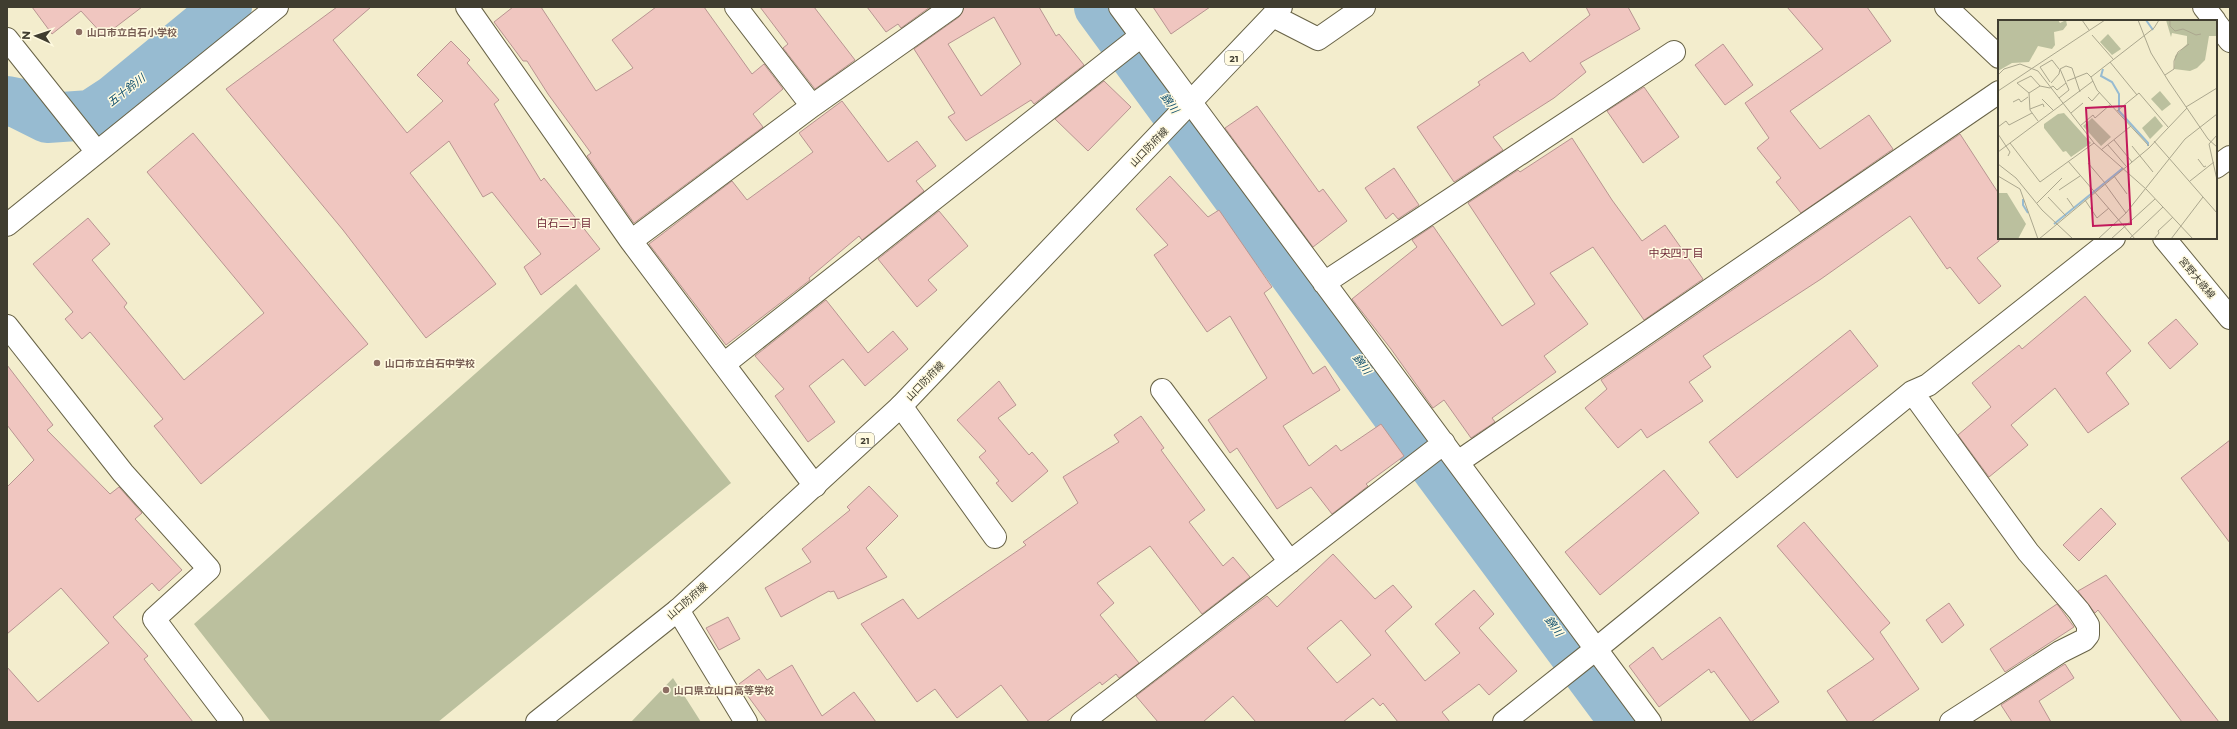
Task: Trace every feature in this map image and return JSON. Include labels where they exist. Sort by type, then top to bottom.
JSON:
[{"type":"street","points":[[7,225],[91,144],[277,7]]},
{"type":"street","points":[[467,7],[631,241],[816,486]]},
{"type":"street","points":[[736,7],[812,106]]},
{"type":"street","points":[[631,241],[812,106],[952,7]]},
{"type":"street","points":[[1120,7],[1188,106],[1324,283],[1650,722]]},
{"type":"street","points":[[1277,12],[1318,39],[1364,7]]},
{"type":"street","points":[[1946,7],[1998,56]]},
{"type":"street","points":[[2204,7],[2214,20]]},
{"type":"street","name":"山口防府線","points":[[537,722],[678,610],[816,486],[901,406],[1277,12]]},
{"type":"street","points":[[2217,25],[2230,41]]},
{"type":"street","points":[[724,364],[1141,36]]},
{"type":"street","points":[[7,39],[91,144]]},
{"type":"street","points":[[1324,283],[1674,52]]},
{"type":"street","points":[[1458,462],[1998,93]]},
{"type":"street","points":[[2217,166],[2230,157]]},
{"type":"street","points":[[1504,722],[1596,650],[1912,392],[1928,385],[2113,239]]},
{"type":"street","name":"宮野大歳線","points":[[2165,239],[2230,318]]},
{"type":"street","points":[[7,326],[123,473],[209,569],[154,618],[232,722]]},
{"type":"street","points":[[1162,390],[1290,562]]},
{"type":"street","points":[[1912,392],[2028,552],[2079,611],[2088,625],[2088,635],[2084,640],[2060,652],[1951,722]]},
{"type":"street","points":[[901,406],[995,537]]},
{"type":"street","points":[[1082,722],[1444,443]]},
{"type":"street","points":[[678,610],[746,722]]},
{"type":"green space","points":[[576,284],[731,483],[438,722],[271,722],[194,624]]},
{"type":"green space","points":[[673,678],[701,722],[631,722]]},
{"type":"building","points":[[32,7],[142,7],[104,36],[81,11],[52,34]]},
{"type":"building","points":[[337,7],[371,7],[333,40],[407,133],[443,101],[417,75],[451,41],[470,60],[467,63],[499,100],[494,104],[541,181],[544,178],[600,249],[541,295],[524,267],[541,254],[492,192],[483,197],[449,141],[410,173],[496,284],[426,338],[343,230],[226,89]]},
{"type":"building","points":[[513,7],[541,7],[596,91],[633,68],[612,40],[656,7],[704,7],[752,74],[764,64],[783,89],[753,114],[763,127],[634,223],[587,156],[591,153],[548,94],[527,61],[523,61],[494,22]]},
{"type":"building","points":[[760,7],[814,7],[855,60],[815,89],[783,48],[788,44]]},
{"type":"building","points":[[867,7],[930,7],[901,28],[898,24],[886,32]]},
{"type":"building","points":[[964,7],[1039,7],[1056,36],[1059,34],[1084,65],[1034,104],[1031,100],[966,141],[948,117],[955,113],[914,49],[959,17]],"holes":[[[994,17],[1021,64],[981,96],[948,44]]]},
{"type":"building","points":[[1153,7],[1210,7],[1171,34]]},
{"type":"building","points":[[1586,7],[1628,7],[1640,29],[1580,63],[1586,72],[1554,98],[1493,137],[1503,150],[1454,182],[1417,127],[1480,85],[1478,82],[1523,52],[1530,62],[1590,15]]},
{"type":"building","points":[[1787,7],[1867,7],[1891,41],[1790,111],[1820,149],[1869,115],[1893,149],[1801,213],[1776,182],[1781,178],[1757,148],[1769,138],[1745,103],[1823,49]]},
{"type":"building","points":[[1723,44],[1753,85],[1725,105],[1695,65]]},
{"type":"building","points":[[1104,81],[1131,107],[1088,151],[1055,119]]},
{"type":"building","points":[[1644,87],[1679,137],[1643,163],[1607,111]]},
{"type":"building","points":[[842,101],[888,162],[917,141],[936,166],[916,181],[924,191],[862,240],[859,236],[809,278],[810,280],[726,345],[649,244],[732,181],[747,200],[813,152],[799,133]]},
{"type":"building","points":[[1257,106],[1319,192],[1323,189],[1347,221],[1313,247],[1225,128]]},
{"type":"building","points":[[193,133],[368,344],[201,484],[154,426],[163,419],[90,332],[82,339],[65,319],[73,312],[33,264],[88,218],[110,244],[92,260],[127,303],[124,307],[184,380],[264,313],[147,172]]},
{"type":"building","points":[[1960,134],[1998,192],[1999,241],[1977,258],[2001,286],[1979,304],[1950,267],[1947,269],[1910,216],[1821,279],[1703,356],[1711,367],[1689,382],[1703,401],[1647,438],[1641,429],[1618,448],[1585,408],[1607,389],[1601,380]]},
{"type":"building","points":[[1572,138],[1612,200],[1642,241],[1665,225],[1703,279],[1644,320],[1593,247],[1550,273],[1588,324],[1544,356],[1556,372],[1492,418],[1495,422],[1471,438],[1444,400],[1433,408],[1391,349],[1352,299],[1417,247],[1412,240],[1433,226],[1502,326],[1535,304],[1468,203],[1518,170],[1520,172]]},
{"type":"building","points":[[1394,168],[1419,205],[1398,219],[1393,213],[1386,219],[1365,188]]},
{"type":"building","points":[[1170,176],[1208,217],[1219,210],[1272,287],[1264,293],[1313,374],[1325,366],[1340,390],[1283,426],[1309,466],[1336,445],[1341,451],[1381,424],[1404,456],[1366,484],[1368,486],[1332,514],[1311,487],[1277,509],[1237,448],[1230,453],[1208,420],[1267,378],[1230,316],[1207,332],[1154,255],[1168,245],[1136,209]]},
{"type":"building","points":[[939,211],[968,246],[928,280],[937,290],[917,307],[878,259]]},
{"type":"building","points":[[2085,296],[2131,351],[2106,373],[2129,404],[2088,433],[2055,388],[2011,425],[2028,445],[1989,477],[1958,435],[1991,407],[1972,383],[2019,345],[2022,349]]},
{"type":"building","points":[[826,300],[868,353],[893,331],[908,349],[865,386],[843,359],[809,386],[835,422],[808,442],[775,396],[784,389],[755,356]]},
{"type":"building","points":[[2176,319],[2198,344],[2170,369],[2148,343]]},
{"type":"building","points":[[1850,330],[1878,366],[1737,478],[1709,442]]},
{"type":"building","points":[[7,365],[53,425],[47,430],[110,494],[119,487],[142,513],[135,519],[182,570],[159,591],[152,583],[113,617],[148,656],[144,659],[193,722],[7,722],[7,667],[38,702],[109,643],[61,588],[7,634],[7,487],[34,460],[7,425]]},
{"type":"building","points":[[999,381],[1016,405],[998,418],[1029,455],[1032,452],[1048,471],[1012,502],[996,483],[999,481],[979,457],[986,451],[957,420]]},
{"type":"building","points":[[1141,416],[1164,448],[1161,450],[1205,510],[1189,522],[1223,566],[1233,557],[1250,577],[1202,614],[1150,546],[1097,583],[1114,603],[1100,615],[1139,663],[1119,678],[1116,674],[1102,685],[1100,682],[1046,722],[1029,722],[1001,685],[957,718],[935,689],[917,702],[861,624],[903,599],[918,619],[1026,545],[1023,542],[1078,503],[1063,477],[1119,442],[1114,435]]},
{"type":"building","points":[[2230,440],[2230,543],[2181,478]]},
{"type":"building","points":[[1664,470],[1699,513],[1600,595],[1565,552]]},
{"type":"building","points":[[869,486],[898,516],[866,548],[887,577],[838,599],[834,591],[829,591],[781,617],[765,588],[811,562],[802,549],[850,510],[847,507]]},
{"type":"building","points":[[2101,508],[2116,524],[2079,561],[2063,545]]},
{"type":"building","points":[[1804,522],[1890,623],[1880,632],[1919,689],[1871,722],[1848,722],[1827,691],[1874,659],[1777,546]]},
{"type":"building","points":[[1333,554],[1375,599],[1393,585],[1412,607],[1385,631],[1425,681],[1460,653],[1435,624],[1474,590],[1494,614],[1479,628],[1517,671],[1489,695],[1479,684],[1442,712],[1450,722],[1398,722],[1383,703],[1380,706],[1373,698],[1343,722],[1256,722],[1233,696],[1203,722],[1158,722],[1136,696],[1267,596],[1277,607]],"holes":[[[1341,620],[1371,655],[1337,683],[1307,648]]]},
{"type":"building","points":[[2106,575],[2219,722],[2182,722],[2098,610],[2095,613],[2078,591]]},
{"type":"building","points":[[1949,603],[1964,625],[1942,643],[1926,620]]},
{"type":"building","points":[[2057,604],[2074,627],[2005,672],[1990,649]]},
{"type":"building","points":[[728,617],[740,639],[719,650],[706,628]]},
{"type":"building","points":[[1720,617],[1779,702],[1751,722],[1714,671],[1711,673],[1709,669],[1659,707],[1629,666],[1653,647],[1662,660]]},
{"type":"building","points":[[2065,664],[2074,678],[2039,701],[2051,722],[2012,722],[2001,705]]},
{"type":"building","points":[[792,665],[822,716],[854,692],[876,722],[767,722],[739,684],[759,669],[767,680]]},
{"type":"waterway","name":"五十鈴川","points":[[7,101],[17,103],[47,118],[91,115],[114,100],[227,7]]},
{"type":"waterway","name":"錦川","points":[[1099,7],[1440,473],[1625,722]]},
{"type":"place","name":"山口市立白石小学校","points":[[79,32]]},
{"type":"place","name":"山口市立白石中学校","points":[[377,363]]},
{"type":"place","name":"山口県立山口高等学校","points":[[666,690]]},
{"type":"district","name":"白石二丁目","points":[[564,223]]},
{"type":"district","name":"中央四丁目","points":[[1676,253]]}]
